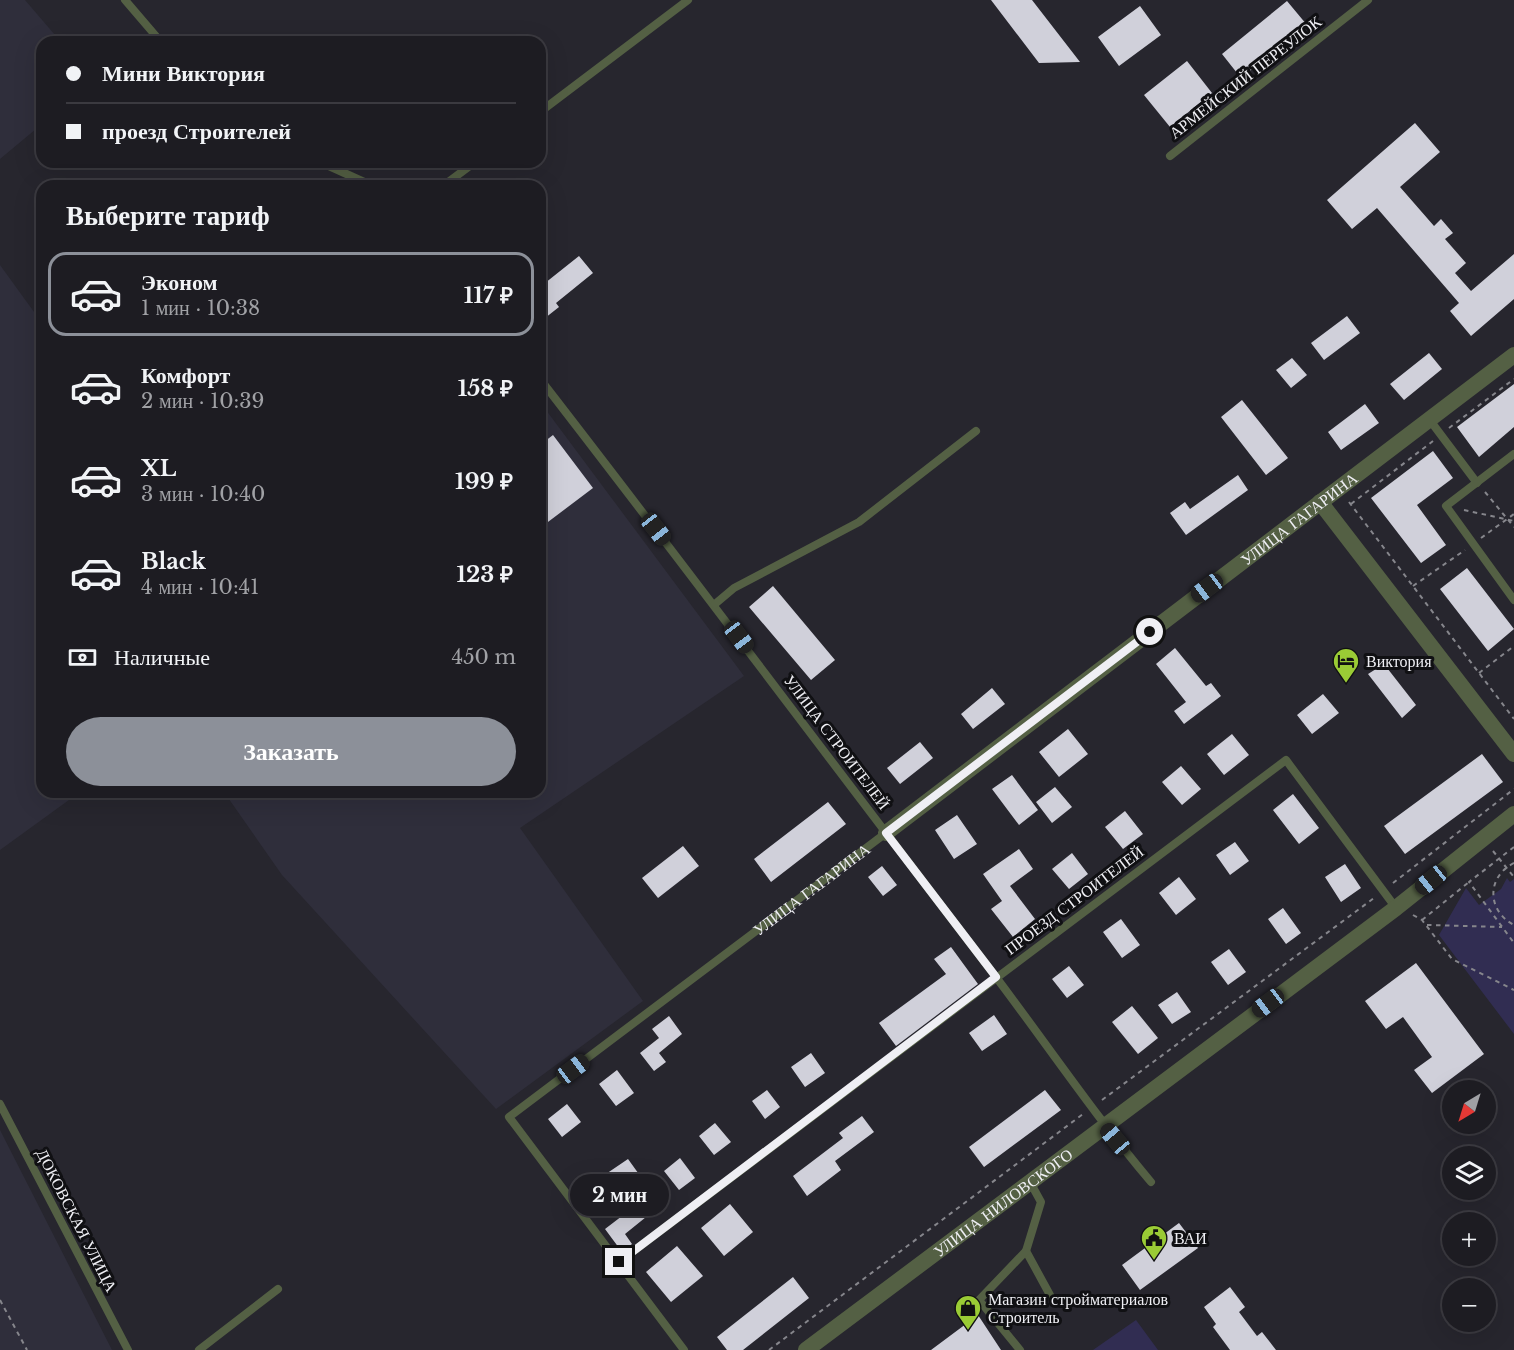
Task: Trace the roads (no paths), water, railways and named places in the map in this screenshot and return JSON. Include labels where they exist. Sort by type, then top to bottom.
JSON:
[{"type":"street","name":"УЛИЦА ГАГАРИНА","points":[[886,833],[1514,355]]},
{"type":"street","points":[[1320,502],[1514,754]]},
{"type":"street","name":"УЛИЦА НИЛОВСКОГО","points":[[806,1350],[1103,1125],[1396,908],[1514,814]]},
{"type":"lane","points":[[125,0],[156,36]]},
{"type":"lane","points":[[546,107],[688,0]]},
{"type":"lane","name":"АРМЕЙСКИЙ ПЕРЕУЛОК","points":[[1170,156],[1368,0]]},
{"type":"lane","points":[[333,168],[360,180]]},
{"type":"lane","points":[[451,180],[467,168]]},
{"type":"lane","name":"УЛИЦА СТРОИТЕЛЕЙ","points":[[546,387],[715,604],[996,977],[1103,1125],[1151,1182]]},
{"type":"lane","points":[[1429,419],[1477,483]]},
{"type":"lane","points":[[715,604],[734,588],[859,522],[976,431]]},
{"type":"lane","points":[[1514,454],[1446,506],[1514,600]]},
{"type":"lane","name":"ПРОЕЗД СТРОИТЕЛЕЙ","points":[[619,1262],[1286,760],[1396,908]]},
{"type":"lane","name":"УЛИЦА ГАГАРИНА","points":[[619,1262],[509,1117],[886,833]]},
{"type":"lane","name":"ДОКОВСКАЯ УЛИЦА","points":[[0,1104],[128,1350]]},
{"type":"lane","points":[[1020,1350],[979,1300],[1026,1251],[1041,1202],[1030,1182]]},
{"type":"lane","points":[[1026,1251],[1050,1295]]},
{"type":"lane","points":[[619,1262],[684,1350]]},
{"type":"lane","points":[[199,1350],[278,1289]]},
{"type":"place","name":"Виктория","points":[[1346,684]]},
{"type":"place","name":"ВАИ","points":[[1154,1261]]},
{"type":"place","name":"Магазин стройматериалов Строитель","points":[[968,1331]]}]
